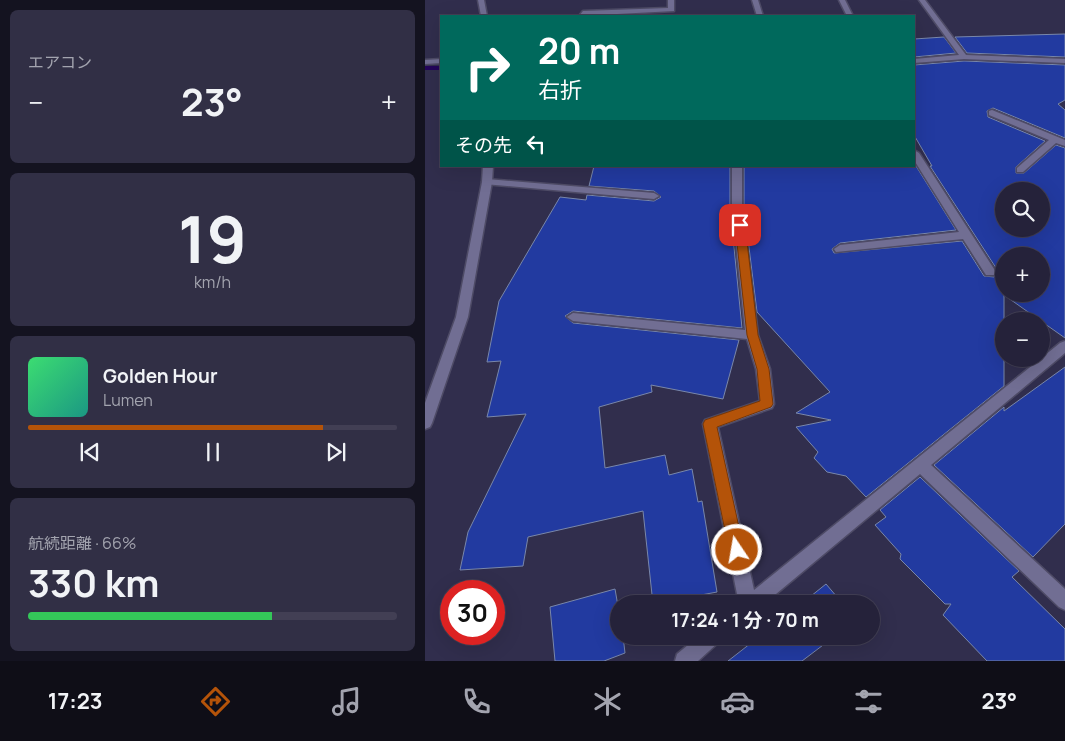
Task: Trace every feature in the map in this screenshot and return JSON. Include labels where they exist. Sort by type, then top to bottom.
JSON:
[{"type":"street","points":[[481,0],[484,15]]},
{"type":"street","points":[[582,15],[583,13],[672,10],[671,0]]},
{"type":"street","points":[[755,0],[760,15]]},
{"type":"street","points":[[842,0],[850,15]]},
{"type":"street","points":[[922,0],[964,57]]},
{"type":"street","points":[[915,61],[964,57],[1065,62]]},
{"type":"street","points":[[425,62],[440,61]]},
{"type":"street","points":[[992,113],[1065,143]]},
{"type":"street","points":[[1020,170],[1055,139]]},
{"type":"street","points":[[915,154],[990,272]]},
{"type":"street","points":[[425,423],[462,318],[487,182],[488,167]]},
{"type":"street","points":[[737,167],[737,207],[753,335],[763,369],[767,404],[709,424],[747,595]]},
{"type":"street","points":[[487,182],[653,196]]},
{"type":"street","points":[[840,249],[966,235]]},
{"type":"street","points":[[573,317],[753,335]]},
{"type":"street","points":[[760,595],[1065,346]]},
{"type":"street","points":[[919,464],[1065,601]]},
{"type":"street","points":[[684,661],[703,645]]},
{"type":"building","points":[[1065,34],[1065,57],[967,53],[955,37]]},
{"type":"building","points":[[944,37],[956,53],[915,57],[915,39]]},
{"type":"building","points":[[964,61],[1065,65],[1065,100],[1058,104],[1065,110],[1065,138],[993,108],[987,111],[988,117],[1045,141],[1016,167],[1016,173],[1024,173],[1056,145],[1065,148],[1065,338],[1050,327],[1050,312],[1028,312],[1014,302],[1050,302],[1050,247],[995,247],[995,266],[930,166],[932,166],[915,137],[915,65]]},
{"type":"building","points":[[916,166],[956,230],[840,243],[832,249],[834,253],[962,241],[984,276],[995,276],[995,302],[1004,302],[1004,312],[995,312],[995,367],[1004,367],[1004,386],[866,497],[846,476],[827,472],[814,458],[818,452],[796,427],[831,420],[796,413],[830,392],[757,312],[744,207],[744,167]]},
{"type":"building","points":[[594,167],[730,167],[730,207],[742,328],[573,311],[565,316],[573,323],[739,340],[723,399],[651,385],[652,392],[599,407],[605,468],[665,455],[669,475],[692,469],[698,502],[702,501],[717,592],[701,595],[652,595],[643,511],[528,537],[523,566],[460,570],[468,532],[526,414],[487,417],[501,361],[487,362],[499,301],[560,197],[586,200],[587,195],[654,201],[661,197],[654,191],[589,186]]},
{"type":"building","points":[[1065,367],[1065,524],[1033,557],[934,465],[1004,407],[1004,411]]},
{"type":"building","points":[[920,477],[1019,571],[1012,577],[1065,629],[1065,661],[987,661],[943,615],[951,604],[945,604],[900,559],[901,554],[875,525],[886,517],[880,510]]},
{"type":"building","points":[[826,584],[835,595],[812,595]]},
{"type":"building","points":[[615,589],[616,595],[610,595],[610,645],[624,645],[625,653],[604,661],[555,661],[550,607]]},
{"type":"building","points":[[748,645],[823,645],[802,661],[728,661]]},
{"type":"waterway","points":[[425,68],[440,68]]},
{"type":"route","points":[[737,550],[709,424],[767,404],[763,369],[753,335],[740,225]]}]
